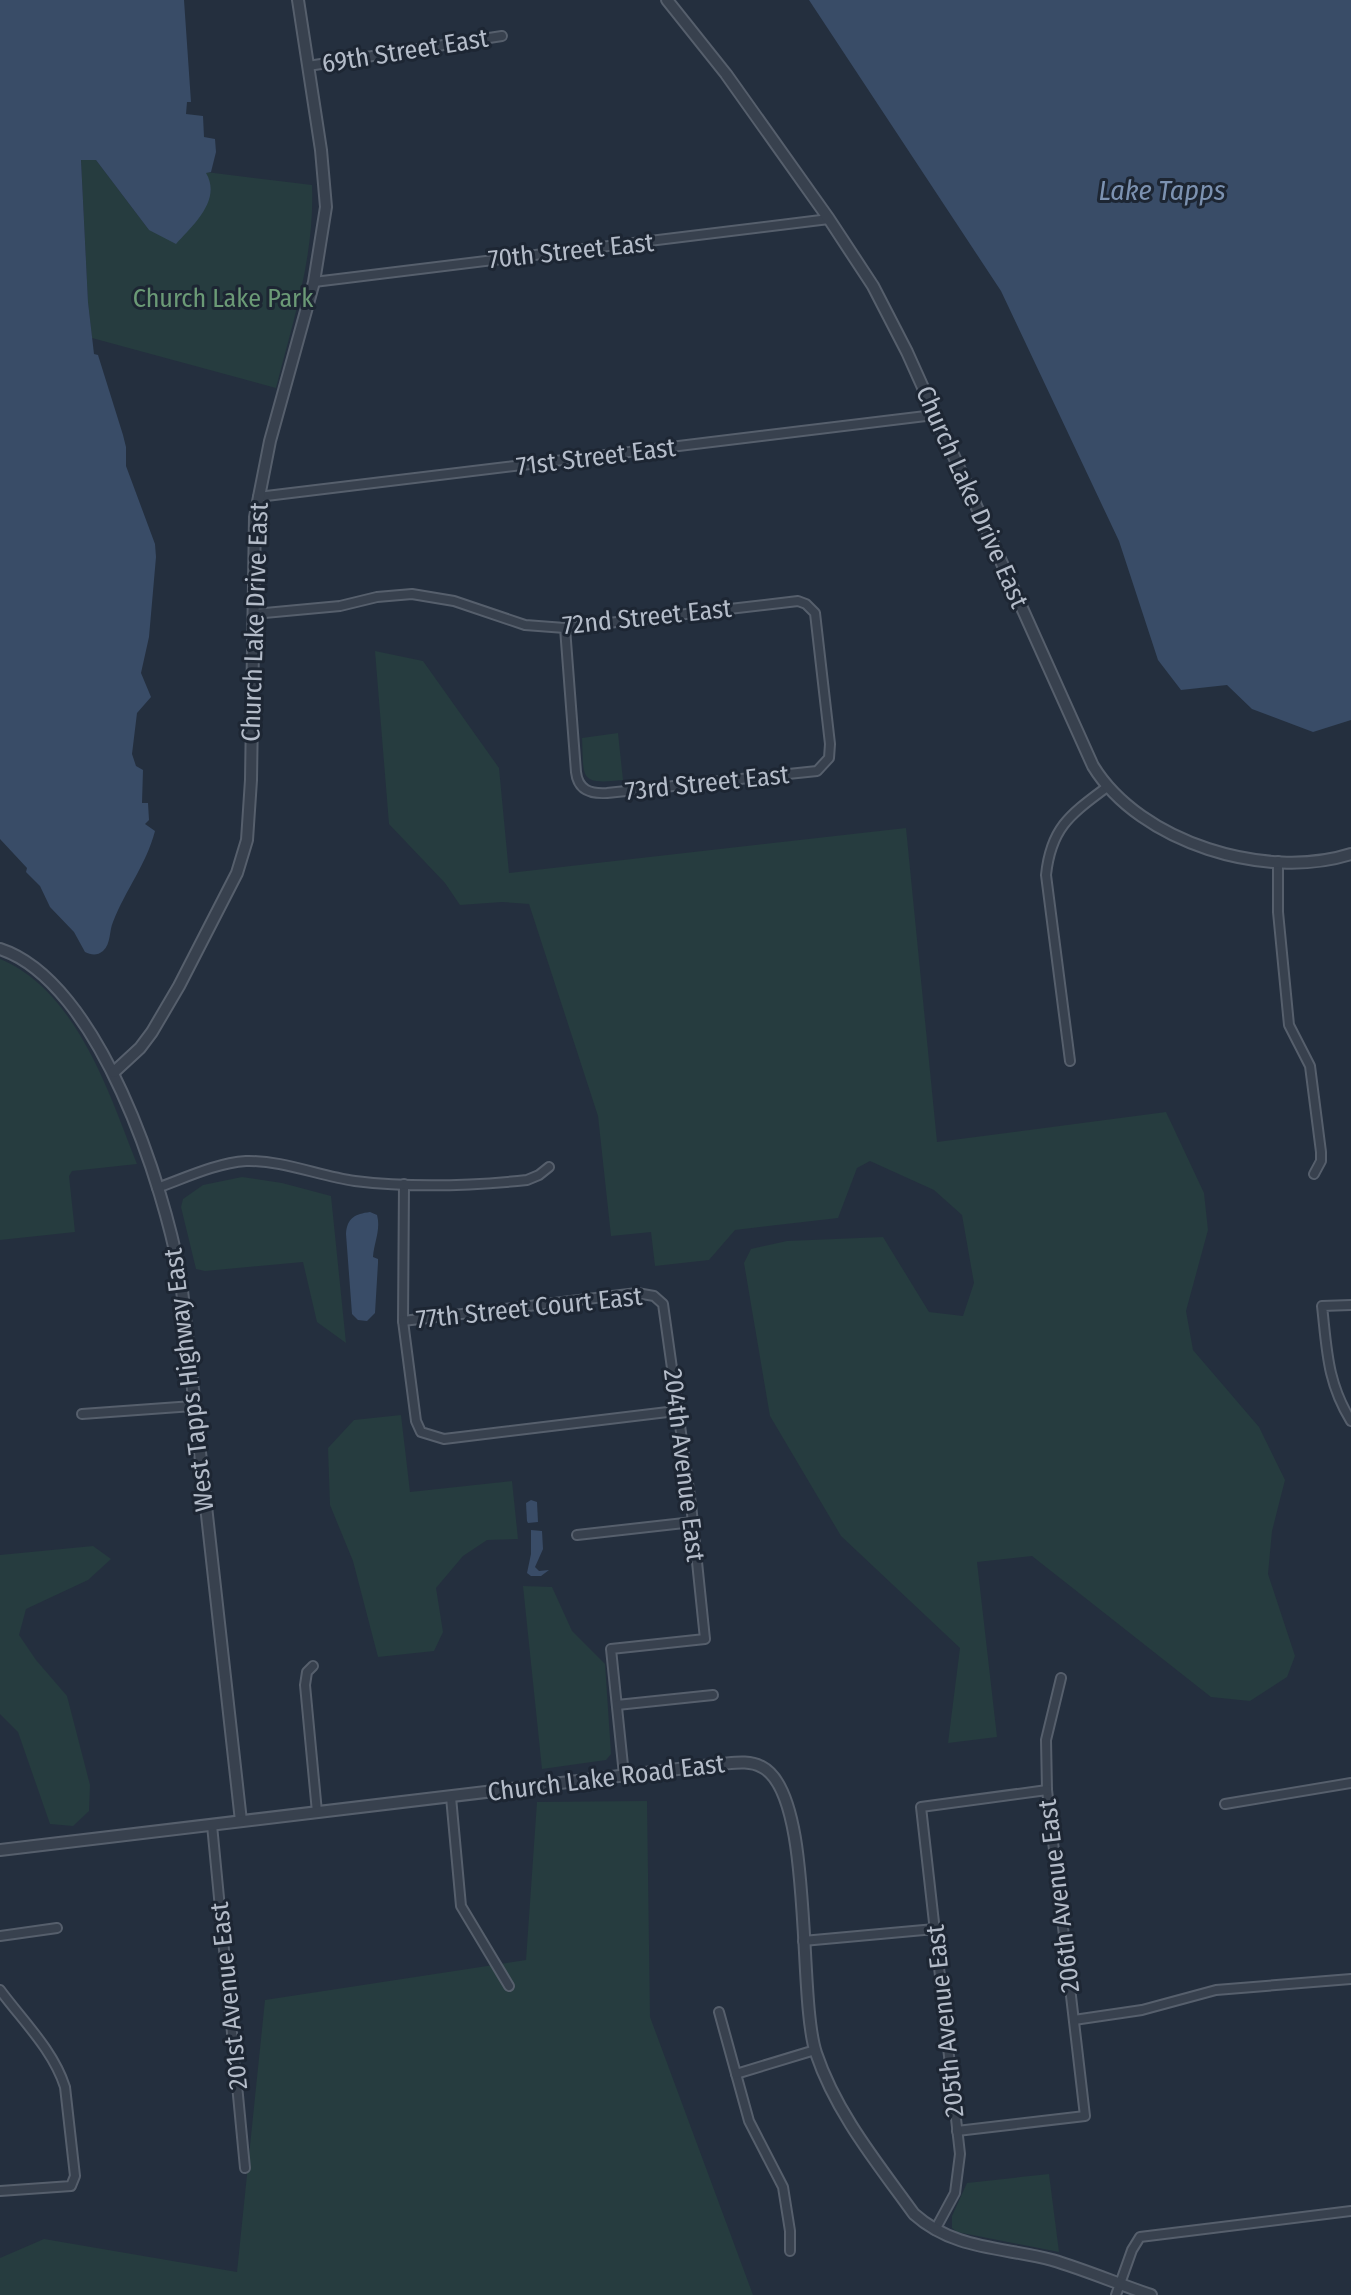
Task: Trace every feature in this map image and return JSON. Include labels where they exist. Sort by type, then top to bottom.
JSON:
[{"type":"street","name":"Church Lake Drive East","points":[[114,1072],[152,1032],[197,951],[242,859],[249,821],[253,557],[258,497],[270,441],[314,282],[326,207],[321,150],[298,0]]},
{"type":"street","name":"Church Lake Drive East","points":[[667,0],[726,74],[829,219],[886,310],[1093,766],[1107,787],[1128,808],[1154,826],[1180,839],[1229,854],[1278,861],[1321,860],[1351,854]]},
{"type":"street","name":"69th Street East","points":[[308,66],[502,36]]},
{"type":"street","name":"70th Street East","points":[[314,282],[678,240],[829,219]]},
{"type":"street","name":"71st Street East","points":[[258,497],[934,415]]},
{"type":"street","name":"72nd Street East","points":[[253,614],[340,606],[377,597],[412,594],[454,601],[525,625],[565,628],[798,601],[815,613],[830,744],[826,763]]},
{"type":"street","name":"73rd Street East","points":[[565,628],[577,780],[586,790],[594,794],[607,793],[817,771],[826,763]]},
{"type":"street","points":[[1070,1061],[1046,875],[1048,859],[1061,825],[1107,787]]},
{"type":"street","points":[[1278,861],[1278,912],[1289,1025],[1310,1066],[1321,1152],[1321,1161],[1314,1174]]},
{"type":"street","name":"West Tapps Highway East","points":[[0,949],[26,960],[42,972],[71,1007],[114,1072],[172,1234],[181,1281],[241,1821]]},
{"type":"street","points":[[157,1188],[198,1173],[246,1161],[277,1164],[352,1181],[404,1184],[480,1185],[527,1180],[549,1167]]},
{"type":"street","points":[[404,1184],[403,1321],[416,1421],[421,1432],[444,1439],[676,1411]]},
{"type":"street","name":"77th Street Court East","points":[[403,1321],[637,1293],[654,1296]]},
{"type":"street","name":"204th Avenue East","points":[[617,1705],[611,1649],[705,1639],[665,1311],[663,1304],[654,1296]]},
{"type":"street","points":[[1351,1305],[1322,1306],[1331,1378],[1338,1399],[1351,1421]]},
{"type":"street","points":[[82,1414],[193,1406]]},
{"type":"street","points":[[577,1535],[693,1522]]},
{"type":"street","points":[[313,1666],[307,1672],[305,1685],[317,1812]]},
{"type":"street","name":"206th Avenue East","points":[[957,2131],[1085,2116],[1047,1790],[1046,1740],[1061,1678]]},
{"type":"street","points":[[624,1775],[617,1705],[713,1695]]},
{"type":"street","name":"Church Lake Road East","points":[[0,1850],[624,1775],[745,1762],[763,1767],[774,1776],[784,1792],[794,1836],[808,2018],[815,2050],[830,2088],[914,2214],[935,2230],[959,2241],[1048,2259],[1118,2289],[1151,2295]]},
{"type":"street","points":[[1225,1804],[1351,1783]]},
{"type":"street","name":"205th Avenue East","points":[[935,2230],[958,2182],[960,2154],[921,1807],[1047,1790]]},
{"type":"street","points":[[451,1797],[461,1906],[509,1986]]},
{"type":"street","name":"201st Avenue East","points":[[212,1825],[245,2168]]},
{"type":"street","points":[[0,1936],[57,1928]]},
{"type":"street","points":[[803,1941],[935,1929]]},
{"type":"street","points":[[1074,2020],[1142,2010],[1216,1990],[1351,1979]]},
{"type":"street","points":[[0,1990],[54,2060],[60,2074],[75,2167],[71,2186],[0,2191]]},
{"type":"street","points":[[719,2012],[749,2121],[783,2187],[790,2251]]},
{"type":"street","points":[[736,2074],[815,2050]]},
{"type":"street","points":[[1118,2289],[1140,2237],[1351,2211]]},
{"type":"green space","name":"Church Lake Park","points":[[81,160],[96,160],[149,230],[206,172],[312,185],[306,262],[276,388],[92,338]]},
{"type":"green space","points":[[375,651],[423,661],[499,768],[509,873],[906,828],[937,1142],[1166,1112],[1204,1193],[1208,1230],[1186,1311],[1193,1350],[1259,1427],[1285,1480],[1272,1531],[1268,1574],[1295,1656],[1287,1677],[1250,1701],[1211,1697],[1032,1556],[977,1562],[997,1737],[948,1743],[960,1648],[841,1536],[770,1416],[744,1263],[751,1249],[787,1241],[883,1237],[929,1312],[963,1316],[974,1283],[962,1215],[934,1190],[870,1161],[857,1168],[838,1218],[735,1230],[709,1260],[655,1266],[651,1232],[611,1236],[598,1116],[529,904],[460,905],[445,883],[389,824]]},
{"type":"green space","points":[[618,733],[623,780],[598,781],[586,776],[582,738]]},
{"type":"green space","points":[[0,959],[27,974],[70,1019],[102,1076],[137,1164],[72,1171],[69,1176],[75,1232],[0,1240]]},
{"type":"green space","points":[[242,1177],[282,1183],[331,1196],[346,1343],[317,1322],[303,1262],[205,1271],[196,1269],[181,1207],[183,1199],[203,1185]]},
{"type":"green space","points":[[401,1415],[410,1492],[512,1481],[518,1539],[487,1540],[463,1556],[436,1588],[443,1632],[434,1651],[378,1657],[353,1561],[330,1505],[328,1448],[354,1420]]},
{"type":"green space","points":[[93,1546],[111,1559],[88,1580],[26,1609],[19,1635],[67,1696],[90,1785],[89,1811],[73,1826],[50,1824],[18,1732],[0,1714],[0,1555]]},
{"type":"green space","points":[[523,1586],[552,1587],[572,1631],[605,1664],[611,1754],[606,1760],[542,1769]]},
{"type":"green space","points":[[647,1801],[650,2017],[753,2295],[0,2295],[0,2258],[44,2239],[237,2272],[265,2000],[526,1960],[537,1802]]},
{"type":"green space","points":[[1049,2174],[1059,2252],[957,2232],[952,2228],[952,2216],[967,2183]]},
{"type":"water","points":[[0,0],[184,0],[191,102],[187,102],[186,114],[203,116],[204,137],[215,139],[216,152],[211,172],[206,173],[210,183],[208,202],[176,244],[149,230],[96,160],[81,160],[88,302],[94,354],[98,355],[123,435],[126,466],[155,544],[156,557],[149,637],[141,673],[151,697],[137,713],[132,754],[136,766],[143,770],[142,803],[148,803],[149,820],[145,824],[155,831],[113,922],[107,945],[96,954],[85,952],[74,932],[50,907],[40,886],[26,872],[27,868],[0,839]]},
{"type":"water","name":"Lake Tapps","points":[[809,0],[1351,0],[1351,720],[1313,732],[1252,709],[1227,685],[1181,690],[1158,660],[1119,541],[1001,291]]},
{"type":"water","points":[[370,1212],[377,1215],[378,1220],[373,1257],[378,1259],[378,1263],[375,1313],[367,1321],[358,1320],[352,1314],[346,1234],[353,1218]]},
{"type":"water","points":[[531,1500],[537,1502],[538,1522],[528,1523],[526,1503]]},
{"type":"water","points":[[531,1530],[542,1531],[543,1549],[535,1567],[539,1571],[549,1570],[541,1576],[527,1573]]}]
